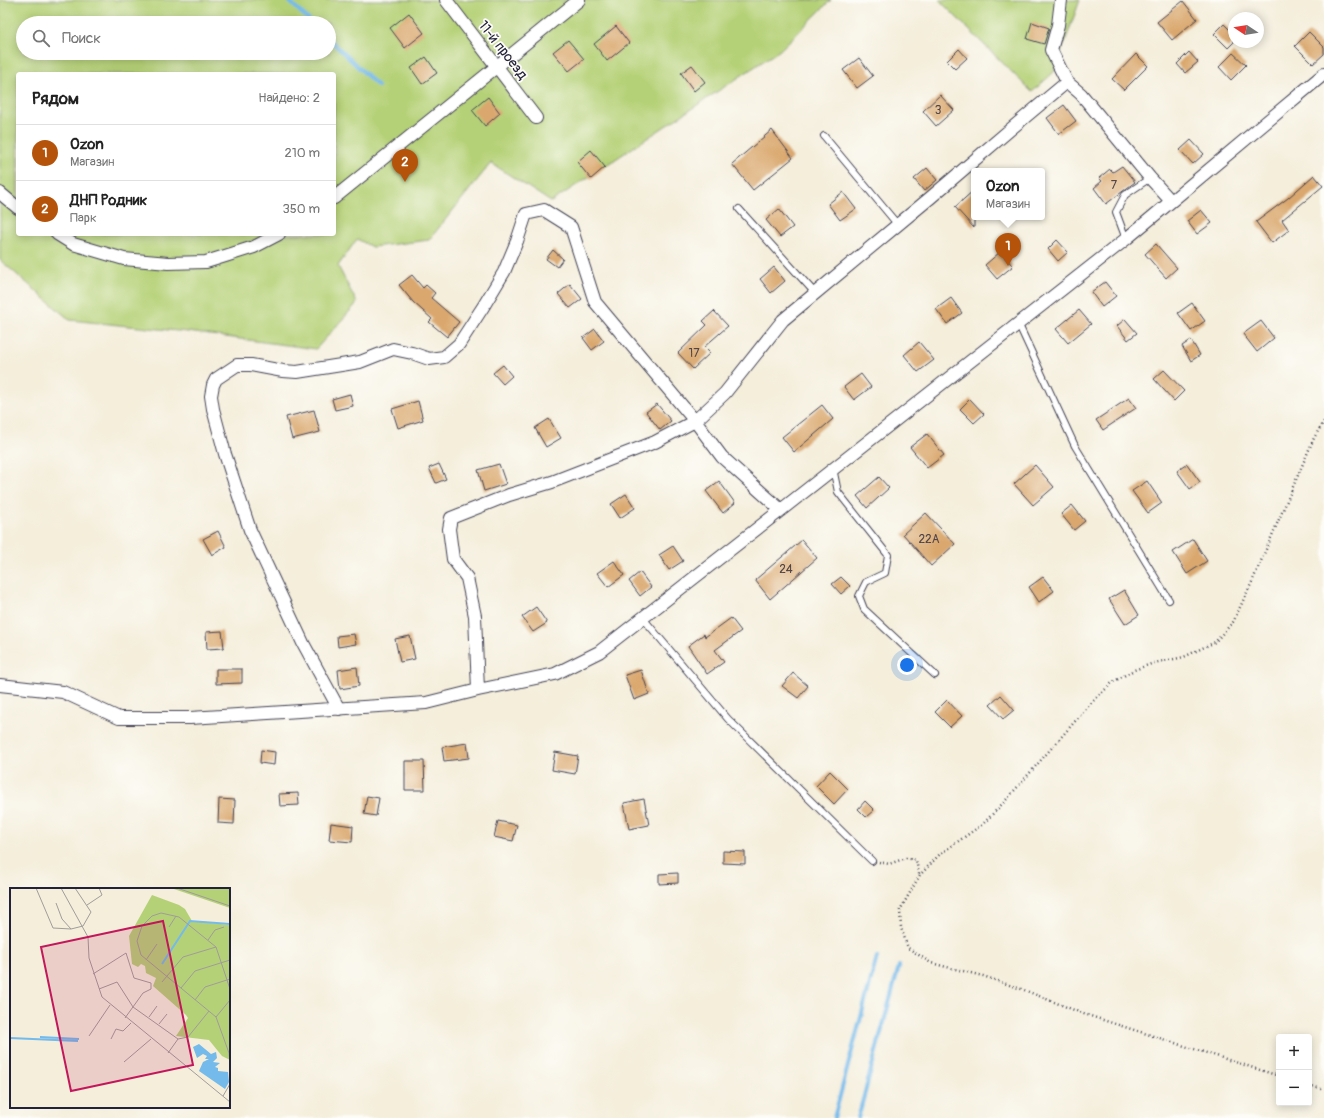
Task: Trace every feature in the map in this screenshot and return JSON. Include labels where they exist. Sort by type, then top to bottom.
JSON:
[{"type":"street","name":"11-й проезд","points":[[446,0],[536,118]]},
{"type":"street","points":[[336,196],[579,0]]},
{"type":"street","points":[[1061,0],[1058,25],[1051,50],[1067,82],[1081,94],[1150,178],[1171,201]]},
{"type":"street","points":[[0,685],[63,692],[119,718],[190,718],[426,703],[478,690],[555,674],[599,652],[781,510],[833,467],[1126,240],[1324,74]]},
{"type":"street","points":[[478,690],[475,616],[467,578],[453,558],[449,530],[451,518],[509,495],[552,482],[655,442],[695,422],[725,393],[783,320],[1067,82]]},
{"type":"street","points":[[0,193],[16,206]]},
{"type":"street","points":[[339,709],[303,643],[250,530],[225,454],[213,409],[211,396],[213,385],[216,379],[237,365],[250,365],[297,372],[360,362],[393,349],[412,353],[428,359],[444,357],[458,344],[504,272],[526,214],[544,210],[571,227],[595,302],[695,422],[722,457],[781,510]]},
{"type":"street","points":[[60,236],[73,244],[124,259],[168,263],[206,262],[254,247],[275,236]]},
{"type":"lane","points":[[824,136],[898,225]]},
{"type":"lane","points":[[1126,240],[1116,212],[1125,195],[1150,178]]},
{"type":"lane","points":[[739,209],[815,293]]},
{"type":"lane","points":[[1018,323],[1075,446],[1169,600]]},
{"type":"lane","points":[[833,467],[838,492],[888,555],[885,573],[866,582],[859,596],[864,609],[935,675]]},
{"type":"lane","points":[[642,617],[728,719],[872,861]]},
{"type":"path","points":[[1276,1075],[1084,1014],[1024,990],[983,976],[931,963],[908,948],[901,928],[900,910],[920,875],[940,854],[983,824],[1092,702],[1113,682],[1134,670],[1154,663],[1184,657],[1215,642],[1220,637],[1233,622],[1252,582],[1314,438],[1324,421]]},
{"type":"path","points":[[872,861],[889,864],[906,858],[916,860],[920,875]]},
{"type":"path","points":[[1312,1087],[1324,1090]]},
{"type":"green space","points":[[0,0],[831,0],[780,50],[551,202],[491,163],[429,240],[372,247],[357,239],[338,266],[357,303],[316,349],[188,332],[70,320],[0,260]]},
{"type":"green space","points":[[939,0],[1080,0],[1054,72],[1032,92]]},
{"type":"building","points":[[1183,1],[1197,19],[1172,40],[1157,22]]},
{"type":"building","points":[[409,13],[424,33],[405,48],[390,28]]},
{"type":"building","points":[[1032,22],[1049,28],[1044,44],[1027,39]]},
{"type":"building","points":[[1224,24],[1228,28],[1228,48],[1214,34]]},
{"type":"building","points":[[616,26],[629,43],[607,61],[594,44]]},
{"type":"building","points":[[1309,32],[1324,47],[1324,54],[1313,64],[1295,46]]},
{"type":"building","points":[[568,40],[584,59],[569,71],[553,52]]},
{"type":"building","points":[[959,49],[967,58],[955,69],[947,61]]},
{"type":"building","points":[[1189,52],[1198,62],[1185,73],[1177,64]]},
{"type":"building","points":[[1233,53],[1246,65],[1231,80],[1219,67]]},
{"type":"building","points":[[1136,54],[1148,66],[1124,90],[1112,79]]},
{"type":"building","points":[[426,57],[437,73],[422,84],[411,68]]},
{"type":"building","points":[[859,58],[873,76],[857,88],[843,70]]},
{"type":"building","points":[[692,65],[705,82],[694,91],[681,73]]},
{"type":"building","points":[[940,95],[954,110],[936,126],[923,111]]},
{"type":"building","points":[[488,97],[500,113],[485,126],[472,110]]},
{"type":"building","points":[[1064,105],[1076,121],[1059,134],[1047,118]]},
{"type":"building","points":[[772,130],[793,158],[753,190],[732,164]]},
{"type":"building","points":[[1191,140],[1204,154],[1193,164],[1180,150]]},
{"type":"building","points":[[591,150],[605,167],[591,179],[577,162]]},
{"type":"building","points":[[1122,166],[1135,182],[1106,204],[1094,188],[1102,181],[1099,178],[1110,169],[1113,172]]},
{"type":"building","points":[[927,168],[937,180],[924,191],[914,179]]},
{"type":"building","points":[[1314,175],[1323,186],[1282,220],[1289,230],[1272,243],[1256,222],[1288,198]]},
{"type":"building","points":[[843,192],[856,209],[840,220],[828,204]]},
{"type":"building","points":[[971,193],[971,220],[974,220],[974,228],[955,207]]},
{"type":"building","points":[[779,209],[793,227],[780,237],[766,220]]},
{"type":"building","points":[[1201,210],[1212,223],[1197,234],[1187,221]]},
{"type":"building","points":[[1057,240],[1068,252],[1058,261],[1048,249]]},
{"type":"building","points":[[1156,244],[1177,268],[1166,278],[1145,254]]},
{"type":"building","points":[[553,250],[563,259],[557,267],[546,259]]},
{"type":"building","points":[[1000,252],[1013,266],[997,279],[985,265]]},
{"type":"building","points":[[774,267],[785,281],[771,293],[760,279]]},
{"type":"building","points":[[412,275],[423,288],[426,285],[435,293],[431,298],[459,322],[447,337],[429,322],[432,319],[413,302],[399,285]]},
{"type":"building","points":[[1105,282],[1116,296],[1102,307],[1091,292]]},
{"type":"building","points":[[570,284],[582,299],[570,308],[558,294]]},
{"type":"building","points":[[951,298],[962,313],[947,324],[936,309]]},
{"type":"building","points":[[1192,303],[1205,321],[1191,331],[1178,313]]},
{"type":"building","points":[[1079,310],[1091,324],[1068,343],[1056,329]]},
{"type":"building","points":[[714,311],[728,326],[704,347],[710,353],[693,369],[678,353],[707,325],[703,321]]},
{"type":"building","points":[[1125,319],[1137,333],[1128,340],[1117,326]]},
{"type":"building","points":[[1261,321],[1274,338],[1257,352],[1243,334]]},
{"type":"building","points":[[595,329],[604,341],[592,350],[583,338]]},
{"type":"building","points":[[1191,340],[1200,355],[1191,361],[1182,346]]},
{"type":"building","points":[[919,342],[934,360],[918,372],[904,355]]},
{"type":"building","points":[[503,365],[512,376],[503,384],[493,373]]},
{"type":"building","points":[[1164,370],[1184,391],[1174,401],[1154,379]]},
{"type":"building","points":[[861,374],[871,387],[854,400],[844,387]]},
{"type":"building","points":[[350,394],[353,406],[335,410],[332,399]]},
{"type":"building","points":[[1129,398],[1136,408],[1103,430],[1096,420]]},
{"type":"building","points":[[970,399],[984,414],[974,423],[960,409]]},
{"type":"building","points":[[418,401],[423,420],[398,428],[392,409]]},
{"type":"building","points":[[657,404],[671,421],[660,430],[646,412]]},
{"type":"building","points":[[822,405],[833,419],[794,452],[782,437]]},
{"type":"building","points":[[314,410],[320,432],[292,439],[286,417]]},
{"type":"building","points":[[549,419],[561,438],[546,447],[535,428]]},
{"type":"building","points":[[927,434],[944,455],[927,468],[910,447]]},
{"type":"building","points":[[439,464],[446,479],[436,483],[429,468]]},
{"type":"building","points":[[499,464],[506,484],[484,491],[478,470]]},
{"type":"building","points":[[1187,464],[1200,482],[1190,489],[1177,471]]},
{"type":"building","points":[[1035,465],[1054,487],[1033,505],[1014,484]]},
{"type":"building","points":[[879,477],[889,488],[867,508],[857,496]]},
{"type":"building","points":[[719,481],[735,503],[723,513],[706,491]]},
{"type":"building","points":[[1147,481],[1162,503],[1148,513],[1132,491]]},
{"type":"building","points":[[626,494],[635,508],[620,518],[611,504]]},
{"type":"building","points":[[1072,505],[1085,521],[1074,530],[1061,514]]},
{"type":"building","points":[[926,513],[955,544],[931,566],[903,534]]},
{"type":"building","points":[[218,531],[226,547],[212,555],[203,539]]},
{"type":"building","points":[[1193,539],[1207,561],[1187,574],[1173,552]]},
{"type":"building","points":[[802,540],[817,558],[770,599],[755,580]]},
{"type":"building","points":[[673,546],[683,561],[669,570],[659,555]]},
{"type":"building","points":[[614,561],[624,575],[608,587],[597,573]]},
{"type":"building","points":[[640,572],[651,587],[640,596],[629,581]]},
{"type":"building","points":[[841,577],[850,586],[841,594],[832,584]]},
{"type":"building","points":[[1043,577],[1054,591],[1039,602],[1029,587]]},
{"type":"building","points":[[1124,590],[1139,615],[1125,624],[1109,599]]},
{"type":"building","points":[[536,607],[547,623],[533,632],[522,617]]},
{"type":"building","points":[[731,618],[741,631],[715,650],[724,662],[707,674],[688,646],[704,634],[705,637]]},
{"type":"building","points":[[222,631],[224,648],[207,649],[206,632]]},
{"type":"building","points":[[354,634],[356,644],[338,647],[337,636]]},
{"type":"building","points":[[410,636],[415,659],[400,662],[395,639]]},
{"type":"building","points":[[357,667],[359,686],[340,689],[338,670]]},
{"type":"building","points":[[216,669],[242,669],[242,683],[216,684]]},
{"type":"building","points":[[641,670],[649,694],[634,700],[625,675]]},
{"type":"building","points":[[793,673],[808,686],[798,698],[782,686]]},
{"type":"building","points":[[1001,695],[1014,710],[1003,719],[990,705]]},
{"type":"building","points":[[947,700],[962,716],[950,727],[935,712]]},
{"type":"building","points":[[467,743],[469,758],[444,761],[442,747]]},
{"type":"building","points":[[261,750],[275,752],[274,765],[260,763]]},
{"type":"building","points":[[555,752],[578,756],[575,774],[552,770]]},
{"type":"building","points":[[405,761],[424,761],[425,790],[405,790]]},
{"type":"building","points":[[830,771],[848,789],[834,804],[816,786]]},
{"type":"building","points":[[298,793],[299,805],[280,806],[279,794]]},
{"type":"building","points":[[367,796],[379,798],[376,816],[364,814]]},
{"type":"building","points":[[219,799],[235,800],[234,824],[218,823]]},
{"type":"building","points":[[644,799],[649,825],[629,829],[624,803]]},
{"type":"building","points":[[865,801],[874,810],[866,817],[858,809]]},
{"type":"building","points":[[498,821],[517,825],[513,841],[494,837]]},
{"type":"building","points":[[331,823],[353,826],[352,842],[329,840]]},
{"type":"building","points":[[723,851],[745,852],[745,864],[723,863]]},
{"type":"building","points":[[678,873],[678,883],[659,884],[659,874]]},
{"type":"waterway","points":[[288,0],[305,16]]},
{"type":"waterway","points":[[336,46],[378,86]]},
{"type":"waterway","points":[[834,1118],[877,957]]},
{"type":"waterway","points":[[858,1118],[899,966]]},
{"type":"place","name":"ДНП Родник","points":[[405,182]]},
{"type":"place","name":"Ozon","points":[[1008,266]]}]
